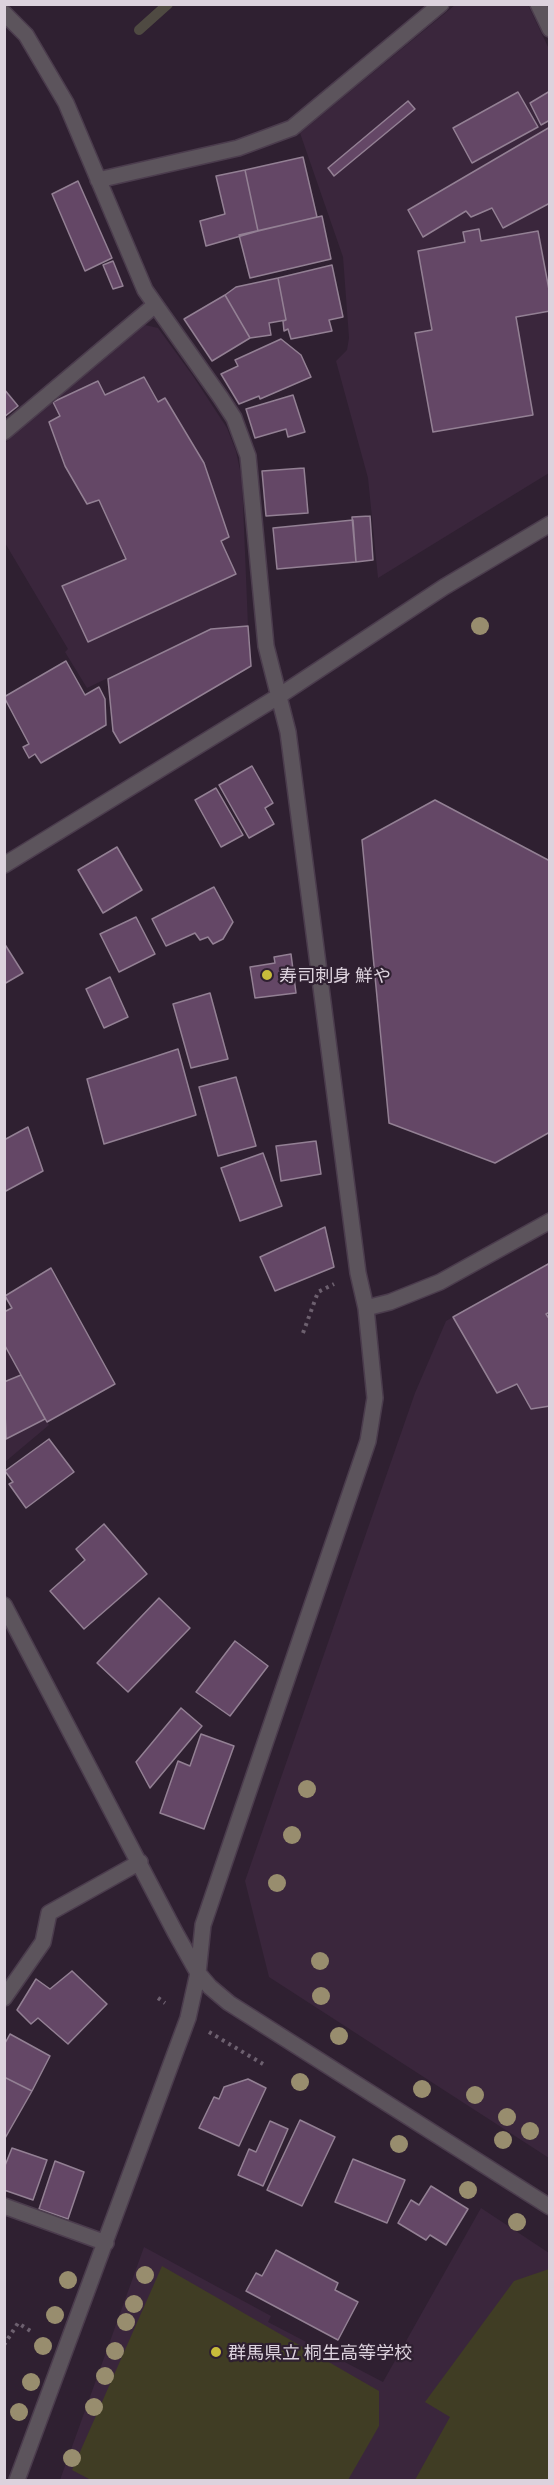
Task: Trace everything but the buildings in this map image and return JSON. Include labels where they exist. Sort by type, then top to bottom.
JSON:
[{"type":"street","points":[[99,180],[238,148],[292,128],[441,4]]},
{"type":"street","points":[[538,4],[549,29]]},
{"type":"street","points":[[4,13],[26,35],[66,103],[145,290],[234,418],[248,456],[266,646],[288,732],[357,1261],[366,1308],[375,1398],[368,1441],[203,1925],[198,1973],[188,2019],[17,2481]]},
{"type":"street","points":[[4,432],[155,305]]},
{"type":"street","points":[[4,865],[279,696],[428,597],[549,524]]},
{"type":"street","points":[[366,1308],[390,1302],[440,1282],[549,1221]]},
{"type":"street","points":[[4,1605],[198,1973],[229,2003],[549,2207]]},
{"type":"street","points":[[4,1998],[43,1942],[49,1913],[140,1862]]},
{"type":"street","points":[[4,2206],[106,2243]]},
{"type":"path","points":[[303,1333],[318,1292],[337,1282]]},
{"type":"path","points":[[4,2345],[18,2323],[32,2332]]},
{"type":"shaded area","points":[[455,5],[528,5],[549,49],[549,473],[378,578],[368,478],[336,361],[347,350],[349,338],[343,257],[300,133]]},
{"type":"shaded area","points":[[145,325],[158,328],[193,376],[227,428],[236,451],[242,479],[248,626],[211,629],[87,688],[65,652],[68,649],[5,543],[5,443]]},
{"type":"shaded area","points":[[549,1263],[549,2158],[269,1977],[245,1881],[415,1393],[446,1321]]},
{"type":"shaded area","points":[[4,1344],[49,1425],[5,1462],[4,1462]]},
{"type":"shaded area","name":"群馬県立 桐生高等学校","points":[[481,2208],[549,2253],[549,2480],[60,2480],[144,2247],[271,2316],[268,2322],[383,2382]]},
{"type":"shaded area","points":[[162,2266],[379,2391],[379,2426],[348,2480],[91,2480],[72,2470]]},
{"type":"shaded area","points":[[549,2269],[549,2480],[415,2480],[450,2417],[425,2402],[514,2281]]},
{"type":"waterway","points":[[139,30],[168,4]]},
{"type":"place","name":"寿司刺身 鮮や","points":[[267,975]]},
{"type":"place","name":"群馬県立 桐生高等学校","points":[[216,2352]]}]
